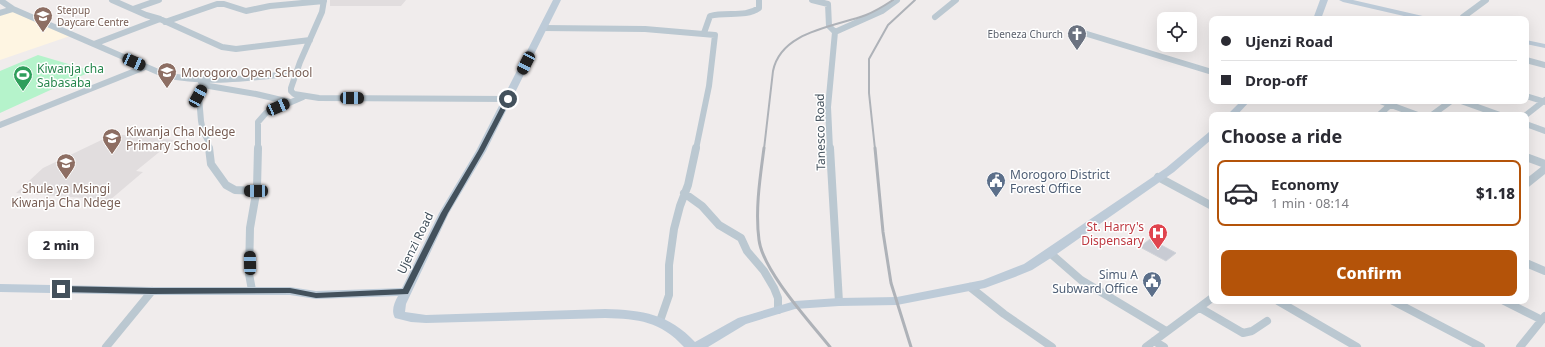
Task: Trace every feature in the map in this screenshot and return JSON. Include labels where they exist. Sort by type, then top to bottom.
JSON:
[{"type":"street","points":[[0,0],[13,9],[169,77],[198,81],[230,80],[296,73]]},
{"type":"street","points":[[112,0],[146,15],[163,20],[212,44],[230,49],[310,40]]},
{"type":"street","points":[[133,9],[159,0]]},
{"type":"street","points":[[94,44],[163,20],[217,4],[224,4],[246,11],[270,6],[324,0],[322,12],[296,73],[291,91],[296,96],[508,99]]},
{"type":"street","name":"Ujenzi Road","points":[[557,0],[481,151],[444,213],[405,292],[400,304],[399,315],[411,318],[598,314],[627,315],[652,318],[660,321],[675,330],[692,347]]},
{"type":"street","points":[[704,33],[710,16],[725,13],[754,12],[758,8],[759,0]]},
{"type":"street","points":[[812,0],[828,2],[829,26],[835,32],[882,11],[897,0]]},
{"type":"street","points":[[935,17],[956,0]]},
{"type":"street","points":[[1318,16],[1324,0]]},
{"type":"street","points":[[1342,0],[1414,16]]},
{"type":"street","points":[[1464,16],[1486,0]]},
{"type":"street","points":[[0,13],[13,9]]},
{"type":"street","points":[[542,28],[645,29],[715,35],[709,86],[688,185],[684,193],[673,234],[668,260],[667,284],[669,294],[660,321]]},
{"type":"street","points":[[1074,30],[1209,71]]},
{"type":"street","name":"Tanesco Road","points":[[835,32],[828,107],[839,302]]},
{"type":"street","points":[[1529,43],[1545,46]]},
{"type":"street","points":[[1529,61],[1545,65]]},
{"type":"street","points":[[0,125],[146,67]]},
{"type":"street","points":[[198,81],[205,84],[291,102]]},
{"type":"street","points":[[205,84],[198,96],[203,131],[208,141],[211,164],[226,185],[235,190],[256,191]]},
{"type":"street","points":[[252,290],[250,274],[250,228],[256,191],[258,122],[266,113],[303,97]]},
{"type":"street","points":[[1529,97],[1544,101]]},
{"type":"street","points":[[1529,113],[1544,101]]},
{"type":"street","points":[[1235,112],[1243,104]]},
{"type":"street","points":[[1436,112],[1447,104]]},
{"type":"street","points":[[1469,104],[1492,112]]},
{"type":"street","points":[[1382,112],[1390,105],[1410,112]]},
{"type":"street","points":[[1529,125],[1545,131]]},
{"type":"street","points":[[698,347],[742,321],[795,305],[839,302],[897,301],[985,284],[1011,274],[1028,267],[1158,178],[1184,159],[1209,137]]},
{"type":"street","points":[[1529,158],[1545,164]]},
{"type":"street","points":[[1529,182],[1545,169]]},
{"type":"street","points":[[1158,178],[1209,204]]},
{"type":"street","points":[[684,193],[702,206],[719,225],[741,238],[747,251],[764,271],[774,288],[778,298],[778,310]]},
{"type":"street","points":[[1050,252],[1081,280],[1166,331]]},
{"type":"street","points":[[1529,264],[1545,271]]},
{"type":"street","points":[[970,287],[1004,314],[1052,347]]},
{"type":"street","points":[[0,288],[152,291],[252,290],[290,291],[316,295],[405,292]]},
{"type":"street","points":[[106,347],[152,291]]},
{"type":"street","points":[[1146,347],[1209,300]]},
{"type":"street","points":[[1283,304],[1357,347]]},
{"type":"street","points":[[1399,304],[1481,347]]},
{"type":"street","points":[[1511,304],[1543,318],[1520,347]]},
{"type":"street","points":[[1200,308],[1244,333],[1252,331],[1267,321]]},
{"type":"street","points":[[1154,340],[1164,347]]},
{"type":"shaded area","points":[[330,0],[406,0],[401,6],[330,6]]},
{"type":"shaded area","points":[[12,10],[70,36],[0,60],[0,14]]},
{"type":"shaded area","name":"Kiwanja Cha Ndege Primary School","points":[[114,134],[174,140],[136,171],[143,172],[110,200],[16,193],[43,168]]},
{"type":"green space","name":"Kiwanja cha Sabasaba","points":[[38,55],[92,71],[0,113],[0,71]]},
{"type":"building","name":"St. Harry's Dispensary","points":[[1150,239],[1176,253],[1166,261],[1140,247]]},
{"type":"railway","points":[[764,149],[773,71],[778,58],[786,47],[810,32],[866,15],[893,0]]},
{"type":"railway","points":[[875,149],[869,93],[869,59],[888,25],[915,0]]},
{"type":"railway","points":[[764,148],[758,194],[758,229],[762,252],[788,296],[830,347]]},
{"type":"railway","points":[[875,148],[883,232],[891,283],[911,347]]},
{"type":"place","name":"Stepup Daycare Centre","points":[[43,33]]},
{"type":"place","name":"Ebeneza Church","points":[[1077,51]]},
{"type":"place","name":"Morogoro Open School","points":[[167,89]]},
{"type":"place","name":"Kiwanja cha Sabasaba","points":[[23,92]]},
{"type":"place","name":"Kiwanja Cha Ndege Primary School","points":[[112,155]]},
{"type":"place","name":"Shule ya Msingi Kiwanja Cha Ndege","points":[[66,180]]},
{"type":"place","name":"Morogoro District Forest Office","points":[[996,198]]},
{"type":"place","name":"St. Harry's Dispensary","points":[[1158,250]]},
{"type":"place","name":"Simu A Subward Office","points":[[1152,298]]},
{"type":"route","points":[[61,289],[152,291],[252,290],[290,291],[316,295],[405,292],[444,213],[481,151],[508,99]]}]
